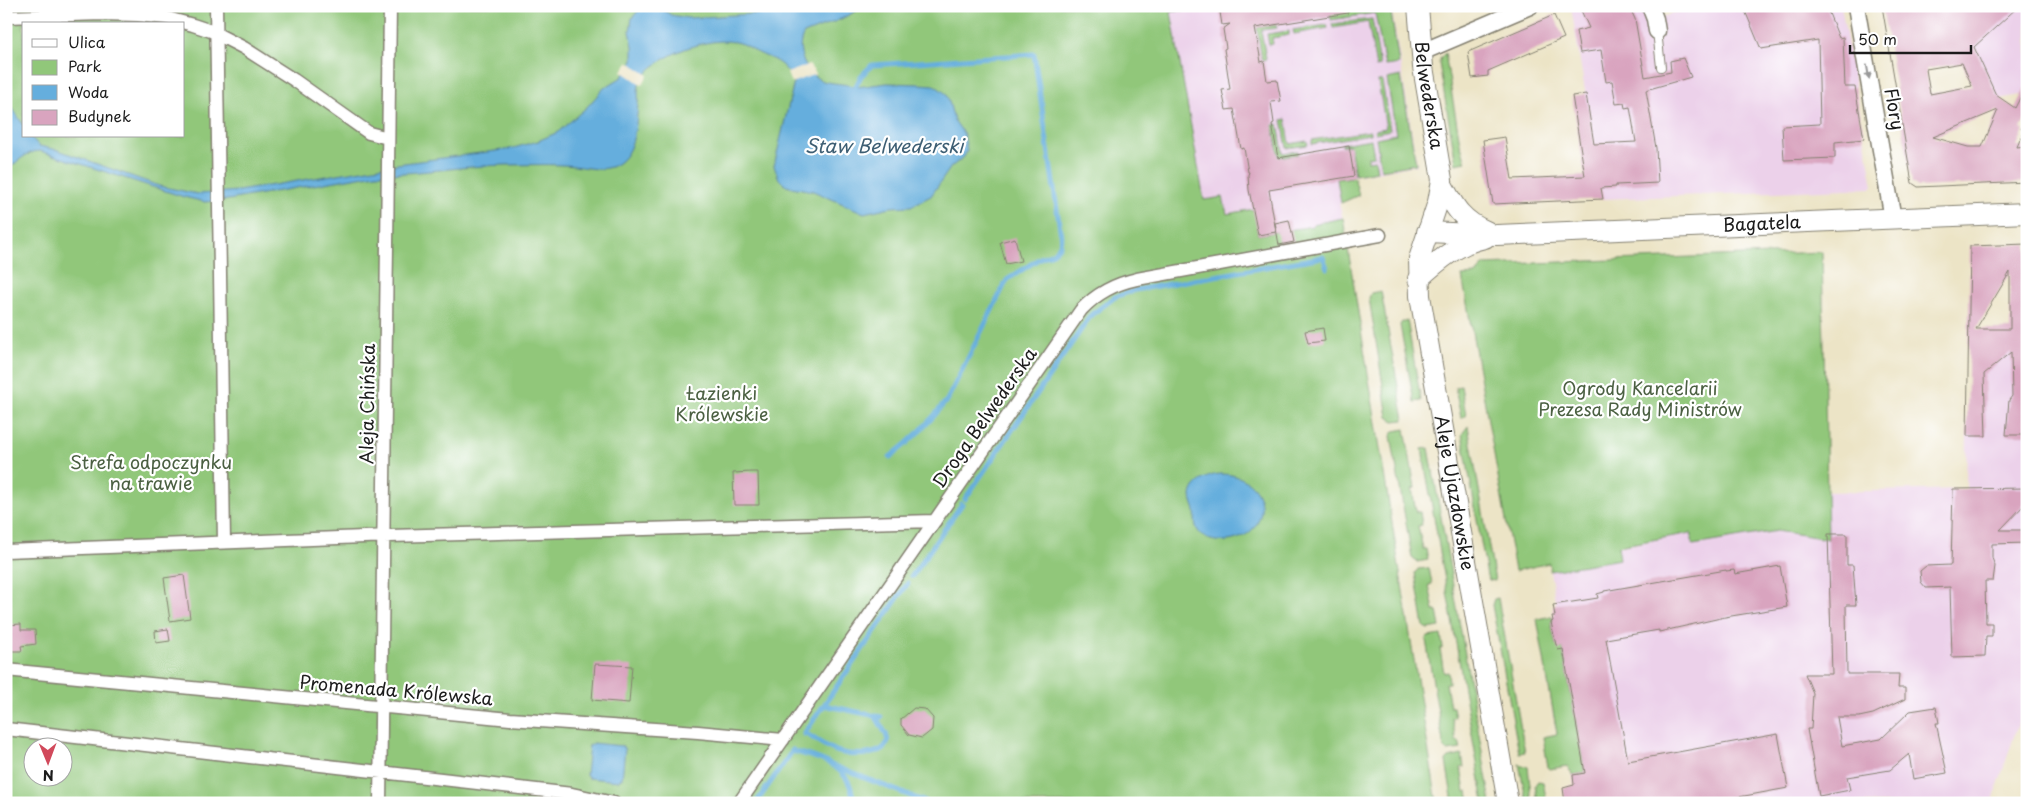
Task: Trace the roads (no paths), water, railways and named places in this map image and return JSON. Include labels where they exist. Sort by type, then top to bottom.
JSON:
[{"type":"street","points":[[216,6],[224,542]]},
{"type":"street","name":"Aleja Chińska","points":[[380,803],[390,6]]},
{"type":"street","name":"Belwederska","points":[[1418,6],[1422,52],[1442,184]]},
{"type":"street","points":[[1422,52],[1530,6]]},
{"type":"street","points":[[1650,6],[1657,31]]},
{"type":"street","name":"Flory","points":[[1856,6],[1893,219]]},
{"type":"street","points":[[6,17],[102,14],[153,16],[185,22]]},
{"type":"street","points":[[185,22],[216,33],[276,68],[369,133],[388,138]]},
{"type":"street","points":[[1442,184],[1464,219],[1471,225],[1496,235]]},
{"type":"street","name":"Aleje Ujazdowskie","points":[[1442,184],[1419,259],[1418,279],[1508,803]]},
{"type":"street","name":"Bagatela","points":[[1427,232],[1496,235],[2027,213]]},
{"type":"street","name":"Droga Belwederska","points":[[739,803],[1082,310],[1100,293],[1120,283],[1136,279],[1380,235]]},
{"type":"street","name":"Bagatela","points":[[1418,279],[1456,249],[1468,243],[1496,235]]},
{"type":"street","points":[[6,551],[383,536],[935,521]]},
{"type":"street","name":"Promenada Królewska","points":[[6,670],[519,720],[698,732],[783,740]]},
{"type":"street","points":[[6,729],[572,794],[614,803]]},
{"type":"lane","points":[[1657,31],[1661,67]]},
{"type":"water","name":"Staw Belwederski","points":[[652,6],[661,8],[671,15],[688,18],[767,13],[809,13],[830,6],[866,6],[839,20],[804,34],[801,40],[801,54],[811,73],[823,81],[855,87],[855,89],[857,87],[887,83],[934,85],[944,92],[948,98],[954,120],[964,134],[967,151],[964,157],[951,167],[931,196],[911,206],[891,207],[864,213],[813,191],[786,186],[779,179],[774,166],[794,82],[784,68],[774,60],[736,42],[721,41],[705,43],[671,55],[646,74],[638,87],[635,131],[630,149],[619,163],[611,167],[593,169],[568,165],[505,165],[376,174],[228,200],[205,202],[40,151],[26,155],[6,172],[6,98],[22,123],[22,138],[32,138],[39,146],[58,150],[159,186],[198,194],[238,191],[397,164],[510,149],[538,141],[558,132],[587,107],[604,88],[622,77],[633,60],[630,31],[632,18],[640,9]]},
{"type":"water","points":[[1220,474],[1237,477],[1250,483],[1258,493],[1261,505],[1260,517],[1254,528],[1244,536],[1228,541],[1213,541],[1201,534],[1195,524],[1195,511],[1191,500],[1192,491],[1198,483],[1206,478]]},
{"type":"water","points":[[592,743],[623,746],[625,749],[622,779],[619,781],[588,778],[586,776],[589,745],[592,745]]},
{"type":"waterway","points":[[852,94],[861,76],[872,65],[1034,54],[1061,236],[1060,245],[1053,253],[1040,258],[1007,280],[947,400],[934,416],[890,457]]},
{"type":"waterway","points":[[965,499],[1091,315],[1115,297],[1135,290],[1323,257],[1327,268]]},
{"type":"waterway","points":[[912,576],[962,504]]},
{"type":"waterway","points":[[804,734],[908,583]]},
{"type":"waterway","points":[[824,705],[881,717]]},
{"type":"waterway","points":[[805,733],[835,751],[852,754],[874,753],[885,746],[888,741],[876,717]]},
{"type":"waterway","points":[[756,803],[793,750]]},
{"type":"waterway","points":[[792,751],[824,761],[842,772],[852,790],[853,803]]},
{"type":"waterway","points":[[837,767],[928,803]]},
{"type":"park label","name":"Ogrody Kancelarii Prezesa Rady Ministrów","points":[[1640,399]]},
{"type":"park label","name":"Łazienki Królewskie","points":[[722,404]]},
{"type":"park label","name":"Strefa odpoczynku na trawie","points":[[151,473]]}]
